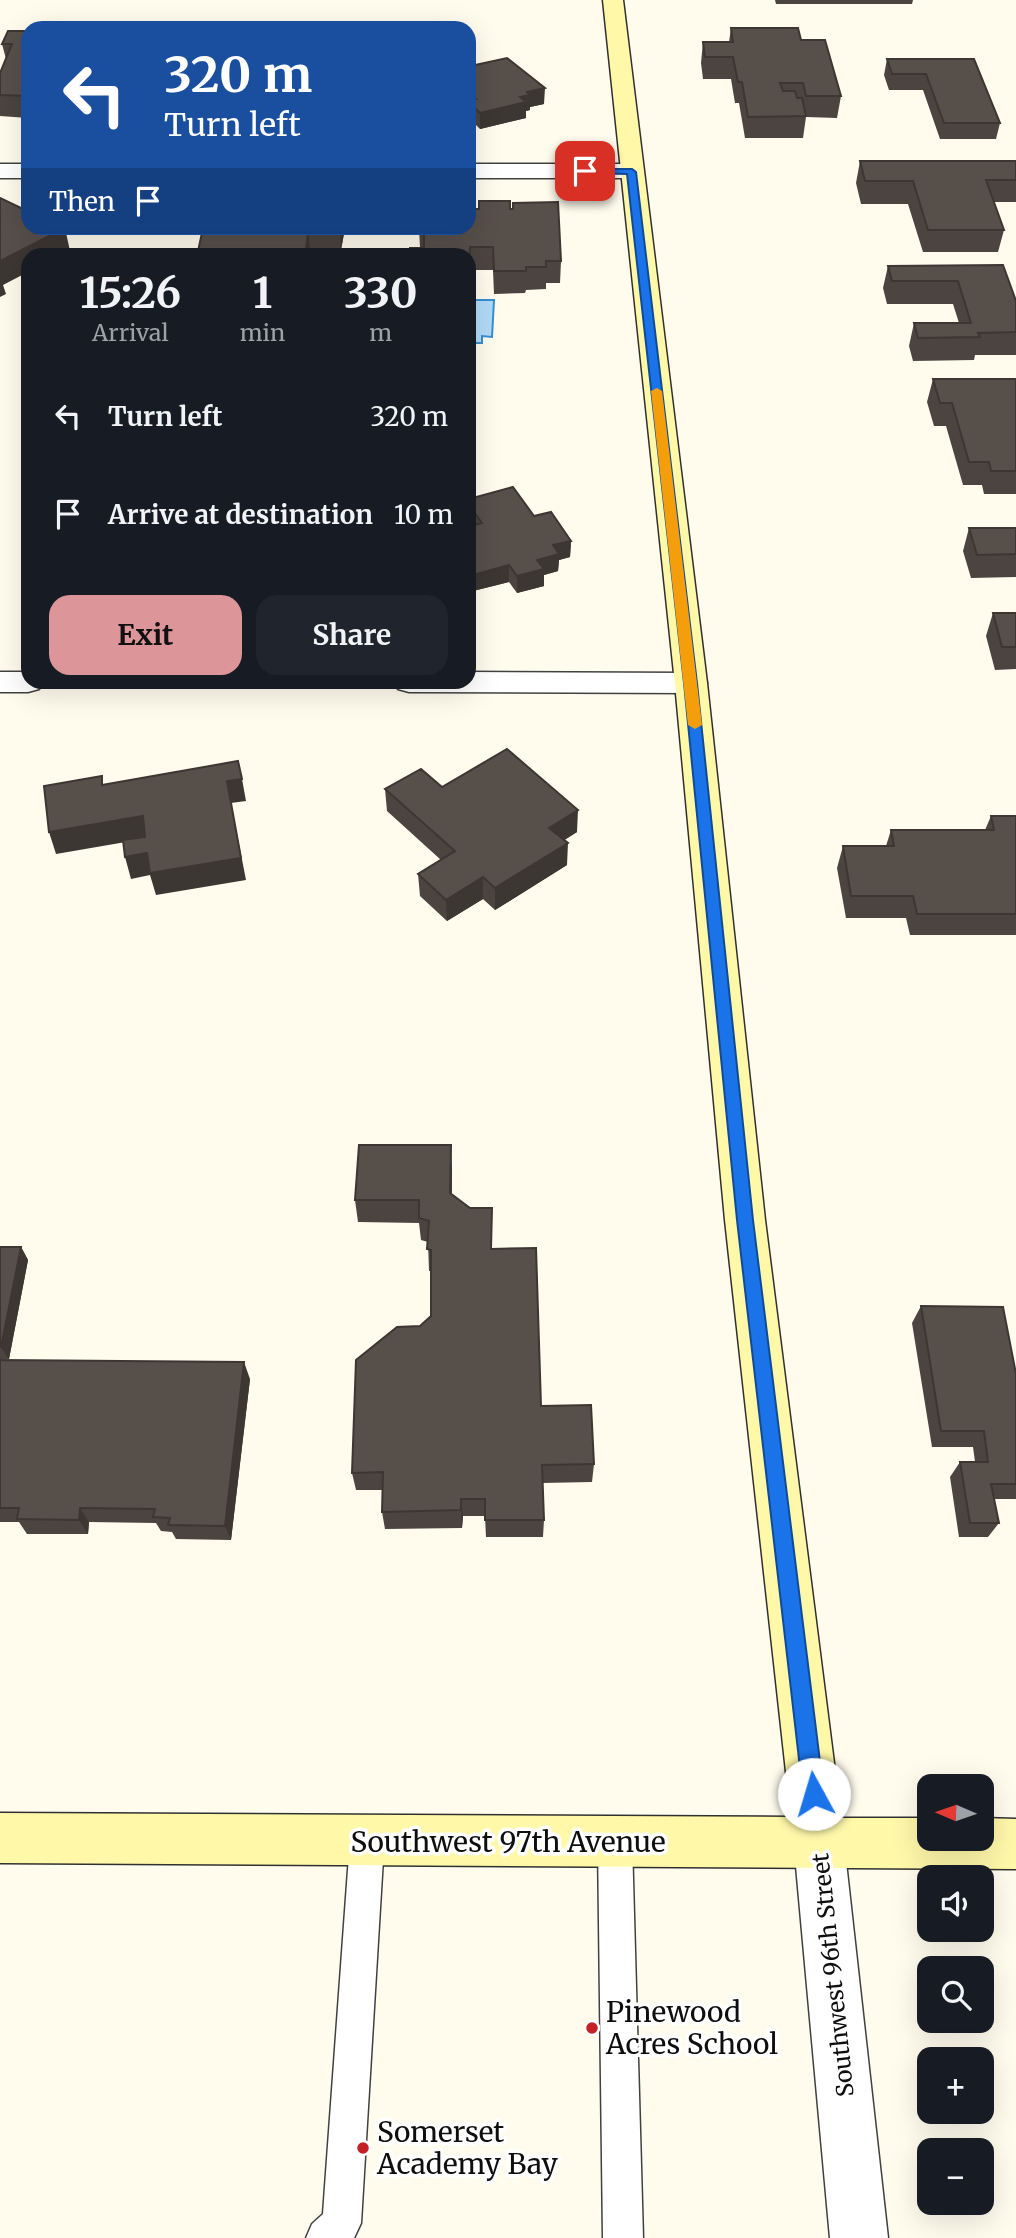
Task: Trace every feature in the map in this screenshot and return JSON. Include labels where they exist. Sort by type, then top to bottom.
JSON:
[{"type":"street","name":"Southwest 96th Street","points":[[612,0],[691,683],[745,1220],[819,1843],[859,2238]]},
{"type":"street","points":[[0,171],[21,171]]},
{"type":"street","points":[[476,171],[632,172]]},
{"type":"street","points":[[0,682],[21,682]]},
{"type":"street","points":[[476,682],[691,683]]},
{"type":"street","name":"Southwest 97th Avenue","points":[[0,1838],[1016,1844]]},
{"type":"lane","points":[[341,2233],[367,1842]]},
{"type":"lane","points":[[615,1843],[623,2238]]},
{"type":"water","points":[[476,300],[494,300],[492,337],[482,336],[482,343],[476,343]]},
{"type":"building","points":[[731,28],[798,28],[801,40],[825,40],[841,96],[806,96],[803,83],[780,83],[783,91],[795,91],[797,98],[802,98],[806,116],[748,117],[742,82],[738,82],[733,57],[705,57],[703,42],[733,42]]},
{"type":"building","points":[[8,31],[21,31],[21,96],[0,95],[0,73],[12,44],[2,44]]},
{"type":"building","points":[[507,58],[545,88],[527,92],[530,95],[520,97],[526,102],[480,113],[476,109],[476,65]]},
{"type":"building","points":[[887,59],[974,59],[1000,123],[944,123],[926,74],[892,74]]},
{"type":"building","points":[[860,161],[1016,161],[1016,180],[986,180],[1004,230],[928,230],[913,181],[865,181]]},
{"type":"building","points":[[0,198],[21,208],[21,235],[51,235],[0,261]]},
{"type":"building","points":[[479,201],[510,201],[510,209],[513,209],[513,203],[558,202],[561,261],[546,261],[546,267],[526,267],[526,271],[494,271],[493,247],[424,248],[424,235],[476,235],[476,209],[479,209]]},
{"type":"building","points":[[202,235],[308,235],[306,248],[199,248]]},
{"type":"building","points":[[1003,265],[1016,301],[1016,332],[978,333],[980,337],[918,338],[914,323],[971,323],[958,281],[892,281],[888,266]]},
{"type":"building","points":[[933,379],[1016,379],[1016,471],[991,471],[989,462],[969,462],[952,403],[940,403]]},
{"type":"building","points":[[513,487],[534,516],[551,512],[571,541],[553,545],[559,554],[537,560],[544,569],[517,576],[509,565],[476,574],[476,524],[482,523],[476,515],[476,497]]},
{"type":"building","points":[[969,528],[1016,528],[1016,554],[977,555]]},
{"type":"building","points":[[993,613],[1016,613],[1016,647],[1002,647]]},
{"type":"building","points":[[507,749],[578,810],[549,828],[568,843],[495,888],[483,877],[446,900],[418,874],[455,851],[385,789],[421,769],[442,787]]},
{"type":"building","points":[[238,761],[242,779],[227,781],[241,858],[150,873],[147,853],[125,857],[123,840],[145,837],[143,816],[49,832],[44,786],[102,776],[102,785]]},
{"type":"building","points":[[991,816],[1016,816],[1016,914],[917,914],[913,896],[851,896],[843,846],[894,846],[891,830],[994,830]]},
{"type":"building","points":[[359,1145],[451,1145],[450,1193],[470,1208],[492,1208],[491,1249],[536,1248],[541,1406],[591,1405],[594,1464],[542,1465],[544,1520],[485,1520],[485,1499],[461,1499],[461,1510],[382,1512],[383,1472],[352,1473],[356,1360],[397,1327],[420,1326],[431,1316],[431,1250],[427,1249],[429,1221],[419,1218],[419,1200],[355,1200]]},
{"type":"building","points":[[0,1247],[21,1247],[1,1347],[0,1347]]},
{"type":"building","points":[[921,1306],[1003,1307],[1016,1374],[1016,1484],[991,1484],[999,1523],[970,1523],[960,1462],[988,1462],[984,1431],[941,1431]]},
{"type":"building","points":[[0,1360],[244,1362],[225,1526],[168,1525],[170,1518],[153,1517],[155,1509],[80,1508],[79,1520],[17,1519],[19,1508],[0,1508]]},
{"type":"slow traffic","points":[[657,391],[695,725]]},
{"type":"place","name":"Pinewood Acres School","points":[[592,2028]]},
{"type":"place","name":"Somerset Academy Bay","points":[[363,2148]]},
{"type":"route","points":[[585,171],[632,172],[691,683],[745,1220],[814,1794]]}]
